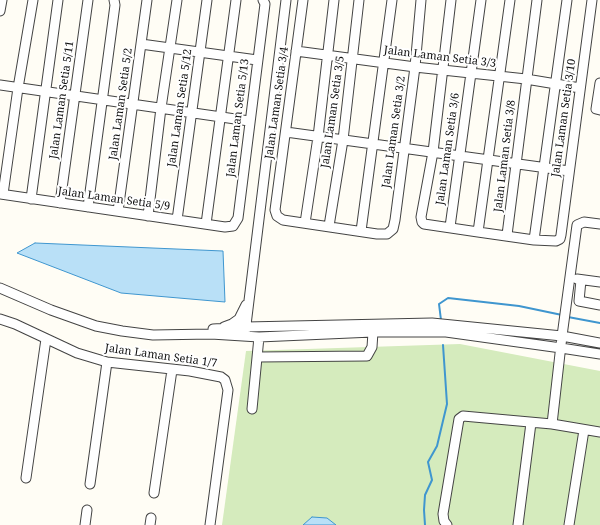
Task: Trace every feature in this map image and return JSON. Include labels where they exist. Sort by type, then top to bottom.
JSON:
[{"type":"street","points":[[0,12],[2,0]]},
{"type":"street","points":[[2,194],[33,0]]},
{"type":"street","points":[[31,199],[58,0]]},
{"type":"street","name":"Jalan Laman Setia 5/11","points":[[60,203],[88,0]]},
{"type":"street","points":[[88,207],[115,5],[114,0]]},
{"type":"street","name":"Jalan Laman Setia 5/2","points":[[118,211],[147,0]]},
{"type":"street","points":[[148,216],[176,0]]},
{"type":"street","name":"Jalan Laman Setia 5/12","points":[[177,220],[207,0]]},
{"type":"street","points":[[206,224],[227,56],[236,0]]},
{"type":"street","points":[[246,332],[286,0]]},
{"type":"street","name":"Jalan Laman Setia 3/4","points":[[303,0],[275,210],[277,216],[283,220],[305,223]]},
{"type":"street","points":[[334,0],[318,137],[305,223],[361,232],[392,0]]},
{"type":"street","name":"Jalan Laman Setia 3/5","points":[[330,226],[343,140],[359,0]]},
{"type":"street","name":"Jalan Laman Setia 3/2","points":[[361,232],[388,234],[393,228],[415,67],[421,0]]},
{"type":"street","points":[[451,0],[433,152],[421,217],[422,222],[424,224],[534,240],[568,0]]},
{"type":"street","name":"Jalan Laman Setia 3/6","points":[[450,227],[481,0]]},
{"type":"street","points":[[478,232],[510,0]]},
{"type":"street","name":"Jalan Laman Setia 3/8","points":[[507,235],[537,0]]},
{"type":"street","name":"Jalan Laman Setia 3/10","points":[[534,240],[556,241],[560,239],[561,235],[592,0]]},
{"type":"street","name":"Jalan Laman Setia 5/13","points":[[225,227],[233,226],[238,218],[264,2]]},
{"type":"street","points":[[141,44],[257,60]]},
{"type":"street","name":"Jalan Laman Setia 3/3","points":[[296,51],[328,54],[353,59],[415,67],[526,79],[580,88]]},
{"type":"street","points":[[600,83],[596,109],[600,110]]},
{"type":"street","points":[[0,86],[250,121]]},
{"type":"street","points":[[286,132],[569,171]]},
{"type":"street","name":"Jalan Laman Setia 5/9","points":[[2,194],[225,227]]},
{"type":"street","points":[[552,424],[577,225],[584,222],[600,224]]},
{"type":"street","points":[[570,278],[600,282]]},
{"type":"street","points":[[581,280],[579,301],[598,307]]},
{"type":"street","points":[[0,283],[52,306],[103,323],[153,331],[219,329],[246,332],[259,337],[373,332],[446,332],[600,354]]},
{"type":"street","points":[[0,288],[58,313],[96,326],[152,335],[211,334],[432,323],[562,336],[600,343]]},
{"type":"street","points":[[219,329],[239,320],[250,297]]},
{"type":"street","points":[[565,313],[598,307]]},
{"type":"street","name":"Jalan Laman Setia 1/7","points":[[0,319],[77,353],[107,362],[190,371],[221,377],[225,380],[228,390],[210,525]]},
{"type":"street","points":[[258,357],[367,356],[372,347],[373,332]]},
{"type":"street","points":[[252,409],[259,337]]},
{"type":"street","points":[[26,478],[46,339]]},
{"type":"street","points":[[90,484],[107,362]]},
{"type":"street","points":[[154,493],[172,370]]},
{"type":"street","points":[[447,525],[444,521],[443,514],[461,417],[552,424],[600,432]]},
{"type":"street","points":[[518,525],[531,423]]},
{"type":"street","points":[[569,525],[584,430]]},
{"type":"street","points":[[85,525],[87,510]]},
{"type":"green space","points":[[460,344],[600,371],[600,525],[222,525],[246,351]]},
{"type":"water","points":[[35,243],[223,251],[225,302],[121,293],[17,253]]},
{"type":"water","points":[[312,517],[327,518],[336,525],[303,525]]},
{"type":"waterway","points":[[441,320],[439,304],[448,298],[519,306],[562,315]]},
{"type":"waterway","points":[[568,317],[600,323]]},
{"type":"waterway","points":[[425,525],[425,495],[432,480],[428,462],[437,446],[447,404],[443,345]]}]
